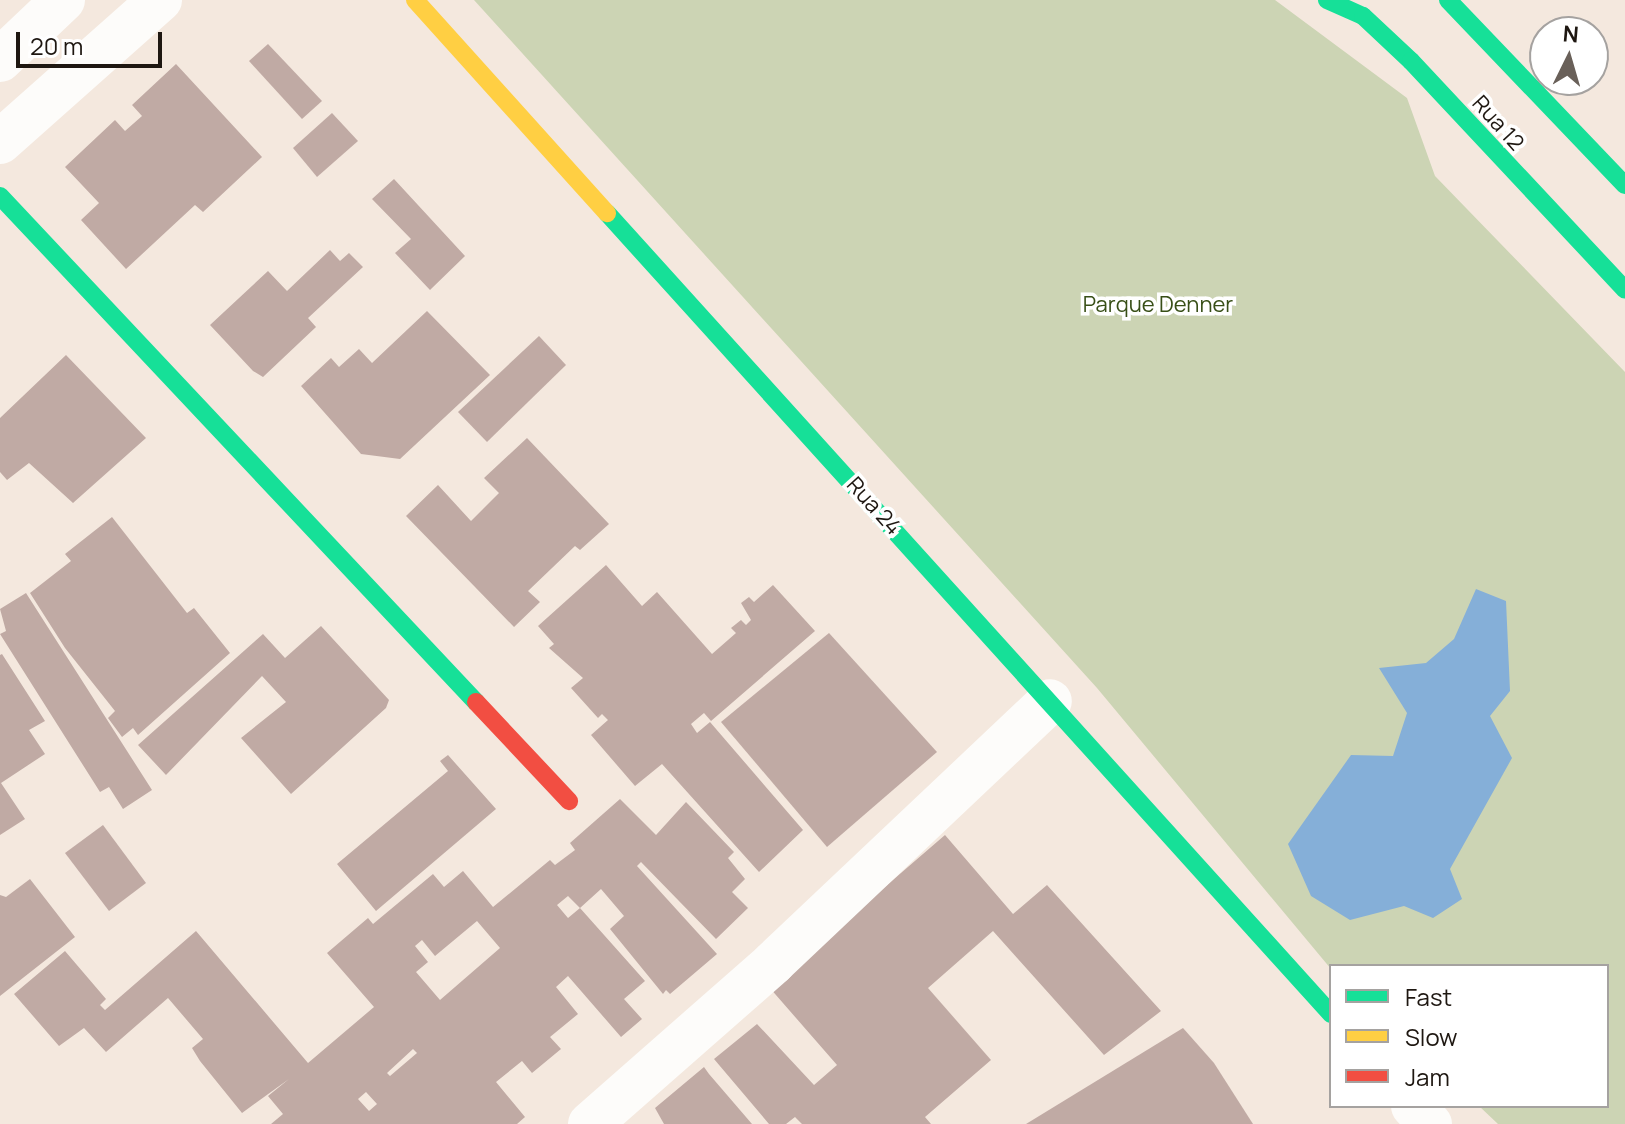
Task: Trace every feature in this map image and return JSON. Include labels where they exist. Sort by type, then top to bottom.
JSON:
[{"type":"street","points":[[0,60],[63,0]]},
{"type":"street","points":[[0,142],[160,0]]},
{"type":"street","name":"Rua 24","points":[[415,0],[1329,1012]]},
{"type":"street","name":"Rua 12","points":[[1327,0],[1363,16],[1411,61],[1625,290]]},
{"type":"street","points":[[1448,0],[1625,185]]},
{"type":"street","points":[[0,196],[569,801]]},
{"type":"street","points":[[611,1117],[1050,701]]},
{"type":"street","points":[[1415,1108],[1430,1124]]},
{"type":"green space","name":"Parque Denner","points":[[474,0],[1275,0],[1407,98],[1435,176],[1625,372],[1625,1124],[1498,1124],[1481,1108],[1609,1108],[1609,964],[1329,964],[1329,967],[1097,688]]},
{"type":"water","points":[[1476,589],[1506,601],[1510,691],[1490,716],[1512,758],[1450,869],[1462,899],[1433,918],[1404,906],[1350,920],[1311,896],[1288,844],[1351,755],[1393,756],[1407,713],[1379,668],[1426,663],[1454,639]]},
{"type":"building","points":[[268,44],[322,101],[302,119],[249,61]]},
{"type":"building","points":[[176,64],[262,157],[203,212],[195,205],[126,269],[81,220],[99,203],[65,167],[115,120],[125,131],[142,116],[132,105]]},
{"type":"building","points":[[332,113],[358,141],[317,177],[293,148]]},
{"type":"building","points":[[394,179],[465,256],[430,290],[395,253],[411,239],[372,199]]},
{"type":"building","points":[[330,250],[340,261],[349,253],[363,267],[308,318],[316,327],[263,377],[253,371],[210,325],[268,271],[287,291]]},
{"type":"building","points":[[427,311],[490,375],[400,459],[361,454],[301,386],[331,358],[339,367],[359,349],[372,363]]},
{"type":"building","points":[[539,336],[566,365],[487,442],[458,412]]},
{"type":"building","points":[[66,355],[146,438],[73,503],[29,463],[7,480],[0,472],[0,418]]},
{"type":"building","points":[[527,438],[609,524],[580,550],[575,546],[528,591],[540,602],[514,627],[406,516],[438,485],[471,521],[499,493],[484,478]]},
{"type":"building","points":[[112,517],[187,613],[194,608],[230,653],[138,735],[133,728],[122,737],[108,718],[115,711],[65,648],[30,593],[71,561],[65,554]]},
{"type":"building","points":[[606,565],[642,606],[657,592],[712,654],[736,633],[731,628],[741,620],[746,625],[751,620],[741,603],[749,597],[754,602],[773,585],[815,631],[711,721],[704,713],[691,724],[697,733],[710,722],[803,830],[759,872],[662,764],[635,786],[591,735],[608,720],[602,714],[598,718],[571,688],[583,678],[549,648],[554,644],[538,626]]},
{"type":"building","points":[[26,593],[152,790],[123,809],[109,787],[100,792],[0,634],[6,631],[0,609]]},
{"type":"building","points":[[321,626],[389,700],[386,708],[291,794],[241,738],[286,702],[262,676],[166,775],[138,745],[263,634],[285,658]]},
{"type":"building","points":[[829,633],[937,752],[827,847],[721,722]]},
{"type":"building","points":[[0,655],[45,721],[29,730],[45,754],[1,783],[25,819],[0,835]]},
{"type":"building","points":[[448,755],[496,809],[376,911],[337,864],[448,771],[440,761]]},
{"type":"building","points":[[620,799],[656,835],[686,802],[734,852],[728,858],[745,879],[732,892],[748,908],[716,939],[641,862],[637,866],[717,954],[670,994],[666,990],[663,994],[610,929],[624,916],[601,889],[580,908],[645,981],[624,999],[642,1019],[621,1037],[568,976],[556,987],[578,1014],[550,1037],[561,1049],[532,1073],[522,1061],[496,1082],[525,1117],[517,1124],[271,1124],[283,1114],[268,1096],[289,1079],[242,1113],[192,1048],[203,1039],[168,998],[106,1052],[84,1028],[59,1046],[14,994],[65,951],[106,999],[100,1005],[105,1010],[196,931],[308,1063],[374,1007],[327,953],[368,918],[373,924],[433,874],[444,887],[463,871],[493,907],[550,860],[555,865],[575,850],[570,843]],"holes":[[[568,896],[580,908],[568,918],[557,905]],[[477,921],[500,948],[440,1000],[416,972],[428,962],[415,946],[422,940],[435,956]],[[413,1049],[417,1053],[390,1076],[387,1073]],[[366,1092],[377,1104],[369,1111],[358,1099]]]},
{"type":"building","points":[[103,825],[146,883],[109,911],[65,853]]},
{"type":"building","points":[[945,835],[1013,914],[1047,885],[1161,1011],[1104,1055],[993,931],[928,988],[991,1060],[925,1117],[931,1124],[802,1124],[795,1117],[786,1124],[769,1124],[714,1059],[757,1024],[814,1085],[837,1065],[769,987]]},
{"type":"building","points":[[30,879],[75,937],[0,996],[0,895],[6,897]]},
{"type":"building","points":[[1183,1028],[1214,1063],[1253,1124],[1026,1124]]},
{"type":"building","points":[[704,1067],[752,1124],[664,1124],[655,1108]]},
{"type":"traffic: fast","points":[[1327,0],[1363,16],[1411,61],[1625,290]]},
{"type":"traffic: fast","points":[[1448,0],[1625,185]]},
{"type":"traffic: fast","points":[[0,196],[476,702]]},
{"type":"traffic: fast","points":[[607,213],[1329,1012]]},
{"type":"traffic: slow","points":[[415,0],[607,213]]},
{"type":"traffic: jam","points":[[476,702],[569,801]]}]
